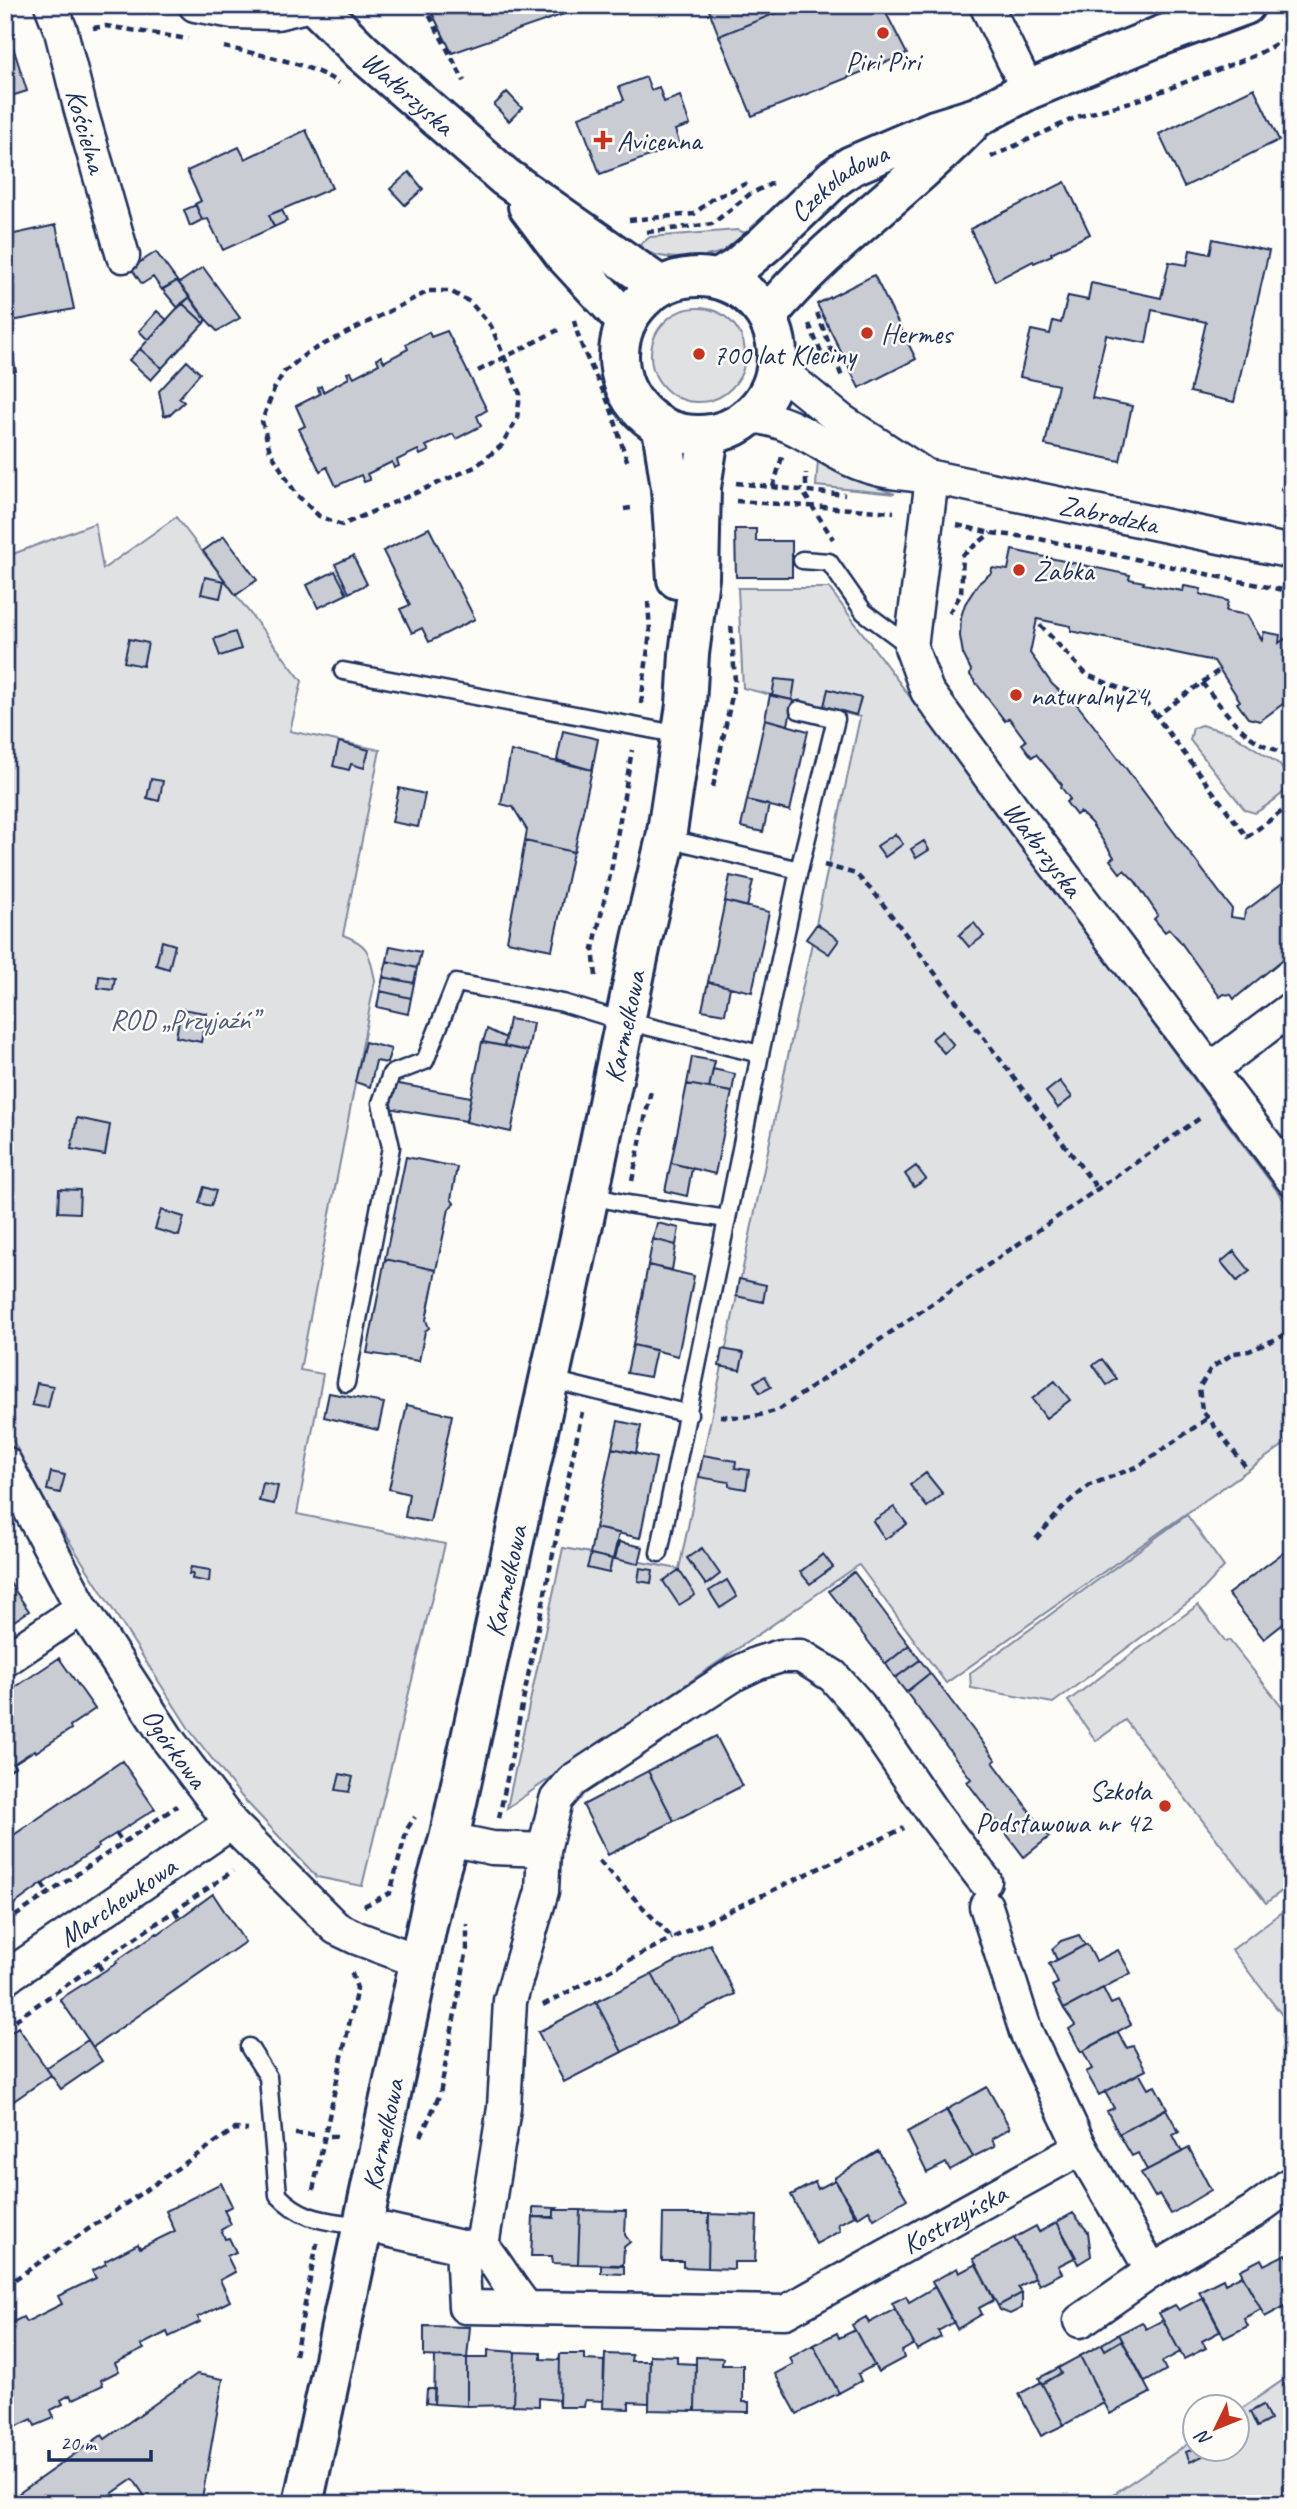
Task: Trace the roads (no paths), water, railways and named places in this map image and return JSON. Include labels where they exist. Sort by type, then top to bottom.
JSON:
[{"type":"street","points":[[195,5],[233,12],[278,13],[313,5]]},
{"type":"street","name":"Wałbrzyska","points":[[313,5],[362,52],[505,177],[660,286]]},
{"type":"street","points":[[986,5],[1028,90]]},
{"type":"street","name":"Czekoladowa","points":[[718,279],[735,269],[765,244],[834,178],[851,166],[934,130],[977,117],[1028,90],[1160,36],[1245,5]]},
{"type":"street","name":"Kościelna","points":[[56,18],[123,256]]},
{"type":"street","name":"Czekoladowa","points":[[785,314],[789,290],[880,205],[946,149],[977,117]]},
{"type":"street","name":"Wałbrzyska","points":[[505,177],[564,254],[626,321]]},
{"type":"street","points":[[704,276],[718,279],[785,314],[775,333],[778,369],[763,403],[732,429],[709,436],[685,435],[662,428],[642,414],[627,393],[619,370],[618,345],[626,321],[640,301],[660,286],[681,278],[704,276]]},
{"type":"street","points":[[778,369],[842,421],[929,477]]},
{"type":"street","points":[[751,415],[774,418],[849,459],[884,472],[929,477]]},
{"type":"street","name":"Karmelkowa","points":[[662,428],[671,488],[676,576],[689,654]]},
{"type":"street","name":"Karmelkowa","points":[[303,2504],[375,2228],[436,1884],[449,1839],[666,838],[682,736],[699,578],[701,487],[709,436]]},
{"type":"street","name":"Wałbrzyska","points":[[929,477],[911,647],[927,691],[1292,1179]]},
{"type":"street","name":"Zabrodzka","points":[[929,477],[1292,552]]},
{"type":"street","points":[[1210,1070],[1292,1008]]},
{"type":"street","name":"Ogórkowa","points":[[5,1463],[82,1608],[169,1741],[231,1823],[336,1928],[421,1962]]},
{"type":"street","points":[[5,1660],[82,1608]]},
{"type":"street","points":[[472,2247],[504,2108],[510,2001],[542,1891],[544,1850],[556,1800],[572,1781],[734,1674],[781,1656],[802,1656],[833,1676],[859,1705],[986,1893],[1026,2032],[1081,2148],[1152,2271]]},
{"type":"street","name":"Marchewkowa","points":[[5,1978],[231,1823]]},
{"type":"street","points":[[449,1839],[492,1848],[544,1850]]},
{"type":"street","name":"Kostrzyńska","points":[[472,2247],[465,2307],[785,2312],[1081,2148]]},
{"type":"street","points":[[1080,2321],[1152,2271],[1254,2211],[1292,2183]]},
{"type":"street","points":[[375,2228],[472,2247],[497,2264],[513,2292],[527,2308]]},
{"type":"lane","points":[[802,560],[829,562],[864,612],[911,647]]},
{"type":"lane","points":[[343,671],[682,736]]},
{"type":"lane","points":[[659,1553],[799,870],[836,719],[799,710]]},
{"type":"lane","points":[[666,838],[799,870]]},
{"type":"lane","points":[[346,1382],[391,1147],[381,1102],[391,1074],[425,1061],[456,983],[551,1000],[760,1054]]},
{"type":"lane","points":[[588,1195],[627,1204],[727,1219]]},
{"type":"lane","points":[[548,1379],[689,1414]]},
{"type":"lane","points":[[249,2048],[268,2077],[278,2195],[292,2209],[319,2219],[375,2228]]},
{"type":"place","name":"Piri Piri","points":[[883,33]]},
{"type":"place","name":"Avicenna","points":[[603,140]]},
{"type":"place","name":"Hermes","points":[[867,333]]},
{"type":"place","name":"700 lat Kleciny","points":[[699,354]]},
{"type":"place","name":"Żabka","points":[[1019,570]]},
{"type":"place","name":"naturalny24","points":[[1016,695]]},
{"type":"place","name":"Szkoła Podstawowa nr 42","points":[[1165,1806]]},
{"type":"park label","name":"ROD „Przyjaźń”","points":[[184,1019]]}]
